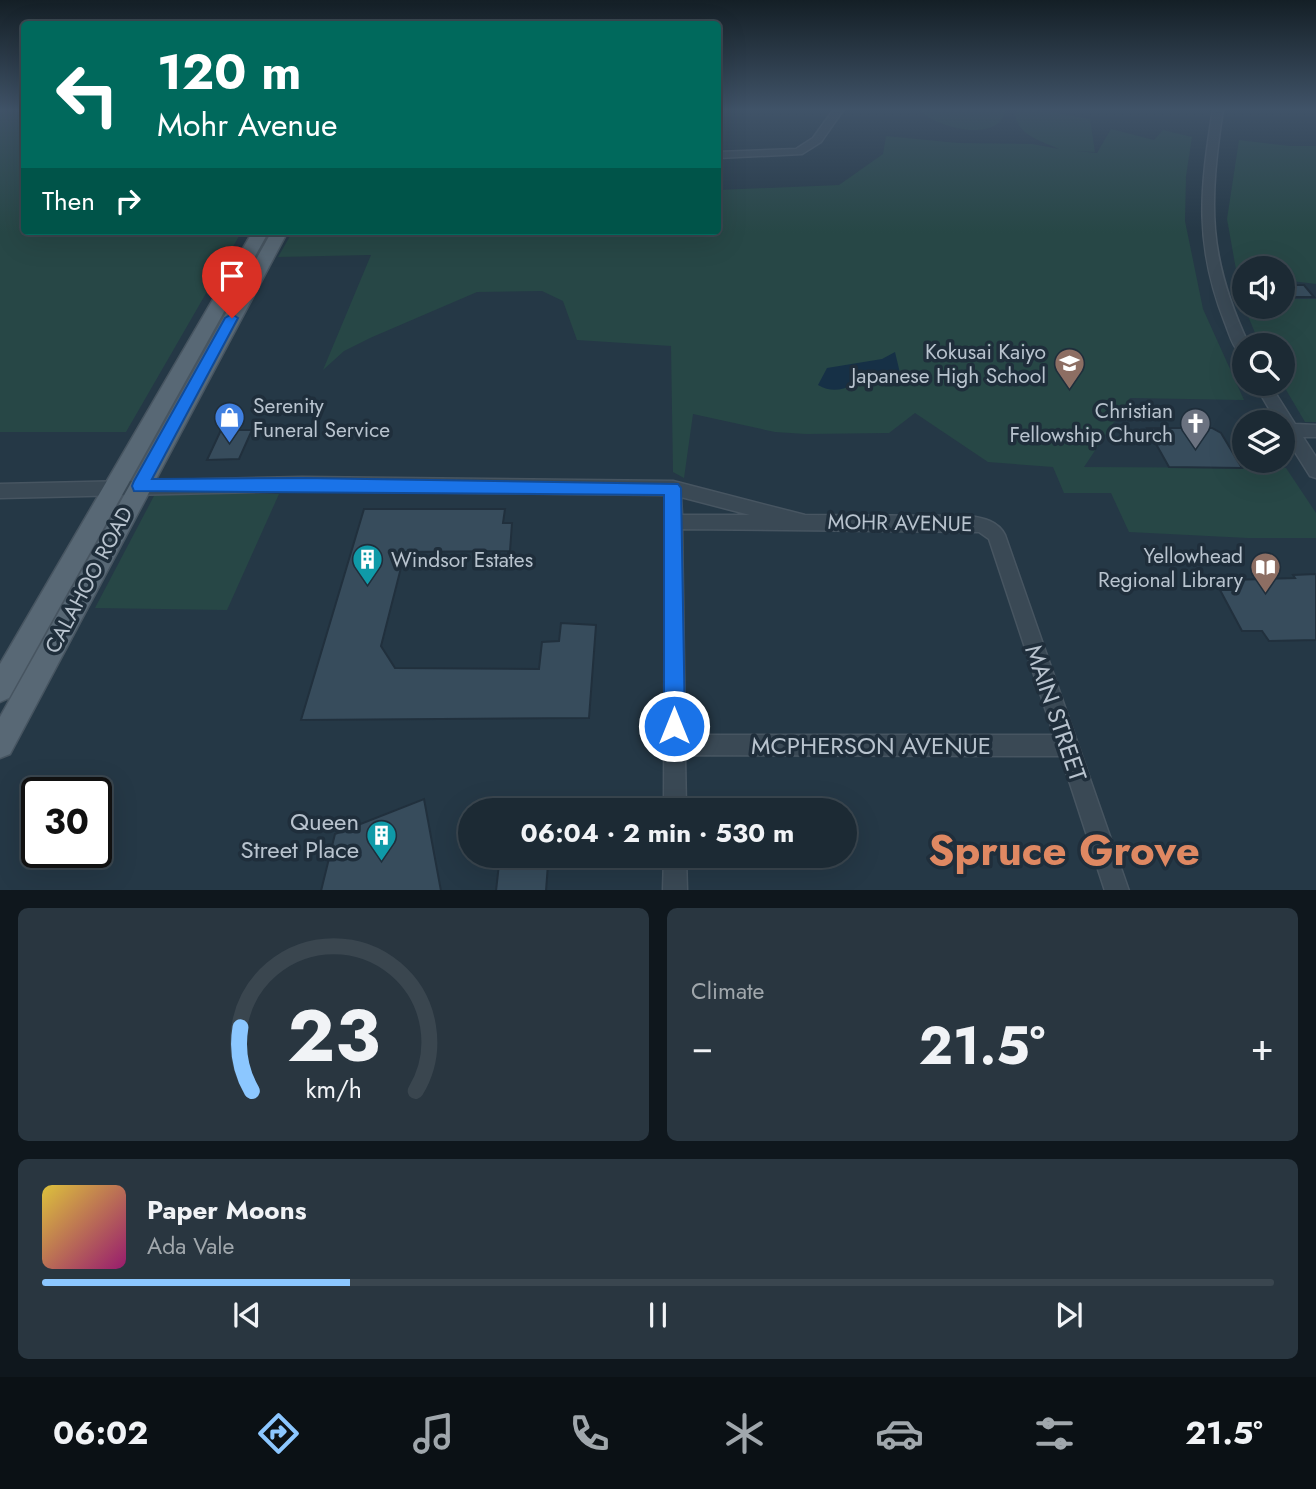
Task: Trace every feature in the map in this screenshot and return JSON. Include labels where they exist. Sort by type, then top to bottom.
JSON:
[{"type":"main road","name":"CALAHOO ROAD","points":[[0,744],[127,487],[259,235]]},
{"type":"main road","name":"CALAHOO ROAD","points":[[0,689],[127,487],[278,235]]},
{"type":"street","points":[[721,155],[800,151]]},
{"type":"street","points":[[1212,151],[1207,191],[1207,232],[1222,296],[1237,333]]},
{"type":"street","points":[[1295,430],[1316,430]]},
{"type":"street","points":[[1295,439],[1316,471]]},
{"type":"street","name":"MOHR AVENUE","points":[[0,491],[291,485],[673,488],[801,521]]},
{"type":"street","points":[[673,488],[675,798]]},
{"type":"street","name":"MOHR AVENUE","points":[[673,522],[969,523],[986,527],[996,534]]},
{"type":"street","name":"MAIN STREET","points":[[996,534],[1117,890]]},
{"type":"street","name":"MCPHERSON AVENUE","points":[[675,745],[1068,746]]},
{"type":"street","points":[[675,868],[675,890]]},
{"type":"green space","points":[[0,151],[21,151],[21,235],[240,235],[126,432],[0,432]]},
{"type":"green space","points":[[884,151],[1095,151],[1076,151],[1097,153],[1098,151],[1190,151],[1186,176],[1185,221],[1203,309],[1232,373],[1232,396],[1242,396],[1244,400],[1130,398],[1084,467],[1232,468],[1232,473],[1289,473],[1316,513],[1316,538],[1248,538],[1129,532],[1111,493],[1064,493],[1053,467],[988,462],[915,413],[889,433],[806,434],[775,432],[693,414],[684,478],[673,472],[671,346],[577,340],[563,301],[542,291],[477,292],[344,351],[323,370],[371,255],[278,257],[291,235],[721,235],[721,190],[839,185],[883,154]]},
{"type":"green space","points":[[1237,151],[1316,151],[1316,284],[1295,281],[1295,256],[1234,256],[1227,219]]},
{"type":"green space","points":[[1295,299],[1316,299],[1316,422],[1305,422],[1290,396],[1295,396],[1295,333],[1255,333],[1249,319],[1295,319]]},
{"type":"green space","points":[[155,494],[279,494],[227,610],[95,608]]},
{"type":"water","points":[[895,352],[900,373],[872,378],[839,389],[832,390],[818,385],[827,368],[882,359]]},
{"type":"building","points":[[1295,285],[1304,285],[1314,297],[1295,297]]},
{"type":"building","name":"Christian Fellowship Church","points":[[1147,428],[1212,428],[1221,433],[1232,451],[1232,468],[1169,467]]},
{"type":"building","name":"Serenity Funeral Service","points":[[221,430],[252,430],[239,459],[207,460]]},
{"type":"building","name":"Windsor Estates","points":[[364,509],[505,509],[503,523],[512,523],[510,551],[405,552],[381,646],[395,668],[539,669],[542,642],[559,641],[561,623],[596,625],[589,718],[301,720]]},
{"type":"building","name":"Yellowhead Regional Library","points":[[1316,574],[1316,640],[1269,641],[1262,631],[1242,631],[1220,590],[1237,590],[1231,580],[1295,578],[1293,575]]},
{"type":"building","name":"Queen Street Place","points":[[424,799],[441,890],[321,890],[335,834]]},
{"type":"building","points":[[499,868],[548,868],[546,890],[496,890]]},
{"type":"place","name":"Kokusai Kaiyo Japanese High School","points":[[1069,391]]},
{"type":"place","name":"Serenity Funeral Service","points":[[230,445]]},
{"type":"place","name":"Christian Fellowship Church","points":[[1196,450]]},
{"type":"place","name":"Windsor Estates","points":[[368,587]]},
{"type":"place","name":"Yellowhead Regional Library","points":[[1266,595]]},
{"type":"place","name":"Queen Street Place","points":[[382,862]]},
{"type":"district","name":"Spruce Grove","points":[[1064,850]]},
{"type":"route","points":[[232,318],[140,486],[302,484],[673,488],[674,726]]}]
